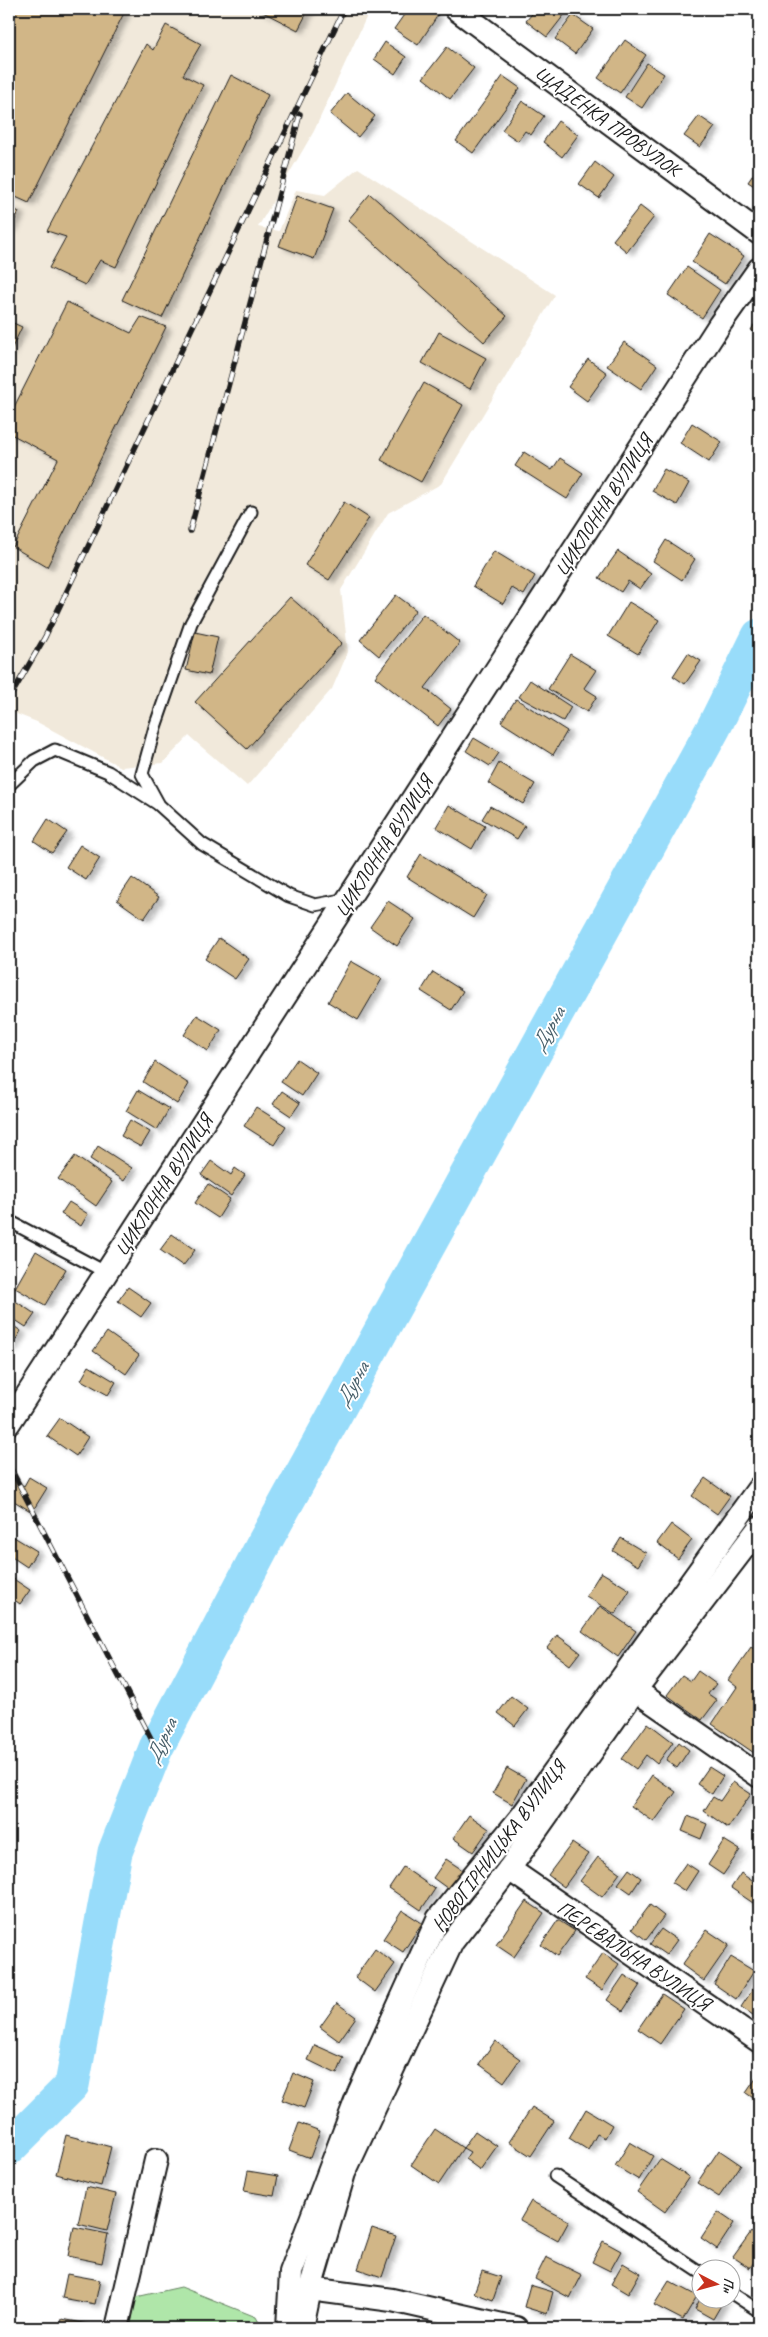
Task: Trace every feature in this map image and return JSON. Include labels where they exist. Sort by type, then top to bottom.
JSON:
[{"type":"street","name":"ЩАДЕНКА ПРОВУЛОК","points":[[456,9],[759,233]]},
{"type":"street","name":"ЦИКЛОННА ВУЛИЦЯ","points":[[9,1424],[720,324],[759,269]]},
{"type":"street","name":"НОВОГІРНИЦЬКА ВУЛИЦЯ","points":[[288,2328],[291,2272],[359,2093],[438,1919],[522,1816],[759,1488]]},
{"type":"street","name":"НОВОГІРНИЦЬКА ВУЛИЦЯ","points":[[302,2328],[310,2289],[344,2173],[386,2079],[452,1942],[509,1869],[635,1690],[759,1528]]},
{"type":"street","points":[[635,1690],[759,1776]]},
{"type":"street","name":"ПЕРЕВАЛЬНА ВУЛИЦЯ","points":[[509,1869],[759,2041]]},
{"type":"street","points":[[117,2328],[156,2160]]},
{"type":"street","points":[[310,2289],[392,2300],[493,2325],[516,2328]]},
{"type":"lane","points":[[159,805],[142,774],[155,728],[191,623],[250,512]]},
{"type":"lane","points":[[9,785],[34,761],[55,750],[108,772],[159,805],[202,844],[289,896],[315,905],[349,899]]},
{"type":"lane","points":[[9,1221],[107,1273]]},
{"type":"lane","points":[[555,2176],[690,2265]]},
{"type":"lane","points":[[740,2299],[759,2311]]},
{"type":"shaded area","points":[[9,9],[370,9],[314,131],[258,227],[279,231],[296,190],[325,195],[358,168],[555,295],[441,484],[388,513],[341,590],[348,652],[332,689],[247,786],[189,736],[163,763],[121,767],[37,722],[9,711]]},
{"type":"green space","points":[[181,2287],[256,2317],[262,2328],[130,2328],[136,2297]]},
{"type":"building","points":[[10,9],[126,9],[29,203],[9,194]]},
{"type":"building","points":[[257,9],[309,9],[298,30]]},
{"type":"building","points":[[408,9],[429,9],[438,15],[418,45],[394,29]]},
{"type":"building","points":[[536,9],[568,10],[547,37],[526,21]]},
{"type":"building","points":[[573,15],[593,29],[575,54],[555,39]]},
{"type":"building","points":[[166,25],[201,44],[183,75],[203,85],[116,267],[100,260],[85,285],[49,268],[66,237],[47,231],[146,44],[153,50]]},
{"type":"building","points":[[625,40],[646,55],[620,93],[598,78]]},
{"type":"building","points":[[385,42],[406,57],[395,74],[374,59]]},
{"type":"building","points":[[447,47],[474,68],[450,99],[423,78]]},
{"type":"building","points":[[647,63],[664,74],[642,108],[625,97]]},
{"type":"building","points":[[231,75],[268,95],[162,318],[122,300]]},
{"type":"building","points":[[503,76],[520,88],[473,153],[456,141]]},
{"type":"building","points":[[347,93],[375,116],[358,137],[330,114]]},
{"type":"building","points":[[522,101],[544,116],[531,135],[525,131],[518,141],[502,130]]},
{"type":"building","points":[[699,116],[715,127],[700,147],[684,136]]},
{"type":"building","points":[[558,121],[578,135],[562,157],[543,142]]},
{"type":"building","points":[[595,162],[614,177],[599,198],[579,184]]},
{"type":"building","points":[[759,166],[759,189],[748,182]]},
{"type":"building","points":[[370,194],[507,316],[484,342],[348,220]]},
{"type":"building","points":[[297,196],[333,209],[314,259],[279,246]]},
{"type":"building","points":[[9,206],[19,212],[9,231]]},
{"type":"building","points":[[640,206],[654,217],[627,252],[613,240]]},
{"type":"building","points":[[710,234],[744,256],[725,284],[692,262]]},
{"type":"building","points":[[687,267],[720,290],[702,318],[668,295]]},
{"type":"building","points":[[67,302],[131,333],[141,317],[166,327],[47,567],[13,547],[58,459],[9,433],[9,417]]},
{"type":"building","points":[[759,317],[759,335],[751,330]]},
{"type":"building","points":[[9,321],[22,327],[9,354]]},
{"type":"building","points":[[439,332],[486,358],[470,389],[422,363]]},
{"type":"building","points":[[624,342],[657,365],[641,389],[607,366]]},
{"type":"building","points":[[588,359],[607,373],[587,401],[568,387]]},
{"type":"building","points":[[424,383],[463,405],[421,482],[381,460]]},
{"type":"building","points":[[692,423],[722,442],[709,462],[680,443]]},
{"type":"building","points":[[524,452],[552,470],[560,458],[583,473],[567,499],[515,466]]},
{"type":"building","points":[[664,469],[689,483],[677,505],[652,491]]},
{"type":"building","points":[[344,502],[369,518],[329,580],[305,565]]},
{"type":"building","points":[[666,540],[695,559],[682,580],[653,561]]},
{"type":"building","points":[[494,551],[535,576],[524,595],[512,588],[503,604],[473,586]]},
{"type":"building","points":[[618,551],[651,574],[640,589],[628,581],[621,592],[599,578]]},
{"type":"building","points":[[396,595],[416,610],[379,656],[360,640]]},
{"type":"building","points":[[290,597],[342,643],[247,749],[195,702]]},
{"type":"building","points":[[629,602],[659,620],[638,654],[608,636]]},
{"type":"building","points":[[423,614],[460,643],[425,688],[451,709],[438,726],[375,677]]},
{"type":"building","points":[[195,632],[218,637],[209,675],[186,670]]},
{"type":"building","points":[[688,653],[701,661],[685,684],[673,676]]},
{"type":"building","points":[[570,654],[596,670],[584,688],[597,696],[587,712],[548,689]]},
{"type":"building","points":[[530,680],[571,707],[563,721],[519,697]]},
{"type":"building","points":[[516,699],[567,731],[553,755],[501,722]]},
{"type":"building","points":[[474,738],[499,753],[490,766],[466,751]]},
{"type":"building","points":[[499,763],[535,784],[523,804],[488,783]]},
{"type":"building","points":[[449,805],[485,826],[472,849],[436,827]]},
{"type":"building","points":[[490,806],[525,826],[517,839],[482,819]]},
{"type":"building","points":[[48,819],[67,832],[52,853],[34,841]]},
{"type":"building","points":[[80,845],[100,858],[86,880],[66,867]]},
{"type":"building","points":[[421,854],[487,895],[473,918],[407,877]]},
{"type":"building","points":[[132,878],[159,897],[144,919],[117,900]]},
{"type":"building","points":[[388,901],[415,919],[397,946],[370,927]]},
{"type":"building","points":[[219,938],[249,959],[235,979],[205,959]]},
{"type":"building","points":[[351,961],[382,979],[358,1020],[328,1002]]},
{"type":"building","points":[[433,972],[463,991],[451,1010],[421,991]]},
{"type":"building","points":[[197,1015],[221,1030],[208,1051],[184,1035]]},
{"type":"building","points":[[297,1059],[317,1073],[302,1096],[281,1082]]},
{"type":"building","points":[[155,1062],[189,1084],[177,1104],[143,1082]]},
{"type":"building","points":[[138,1090],[169,1109],[157,1130],[126,1111]]},
{"type":"building","points":[[282,1091],[300,1103],[291,1116],[273,1104]]},
{"type":"building","points":[[256,1107],[286,1126],[274,1145],[244,1126]]},
{"type":"building","points":[[130,1120],[150,1132],[141,1147],[121,1136]]},
{"type":"building","points":[[98,1146],[132,1168],[124,1181],[90,1159]]},
{"type":"building","points":[[75,1156],[112,1182],[96,1206],[58,1179]]},
{"type":"building","points":[[211,1161],[231,1175],[235,1168],[245,1175],[231,1196],[201,1175]]},
{"type":"building","points":[[208,1184],[230,1199],[218,1218],[195,1203]]},
{"type":"building","points":[[69,1202],[88,1214],[81,1226],[61,1214]]},
{"type":"building","points":[[172,1234],[195,1250],[183,1266],[160,1250]]},
{"type":"building","points":[[36,1251],[66,1269],[45,1305],[15,1288]]},
{"type":"building","points":[[128,1287],[151,1303],[141,1317],[118,1301]]},
{"type":"building","points":[[14,1300],[35,1314],[26,1327],[9,1316],[9,1308]]},
{"type":"building","points":[[9,1323],[21,1331],[9,1351]]},
{"type":"building","points":[[107,1332],[139,1355],[126,1374],[93,1351]]},
{"type":"building","points":[[89,1366],[116,1382],[108,1395],[81,1380]]},
{"type":"building","points":[[60,1418],[88,1437],[76,1456],[47,1436]]},
{"type":"building","points":[[9,1476],[24,1486],[29,1477],[47,1488],[32,1512],[9,1498]]},
{"type":"building","points":[[705,1478],[730,1496],[717,1514],[692,1496]]},
{"type":"building","points":[[671,1524],[692,1540],[678,1559],[657,1543]]},
{"type":"building","points":[[9,1534],[37,1551],[27,1567],[9,1555]]},
{"type":"building","points":[[621,1538],[646,1553],[638,1566],[613,1551]]},
{"type":"building","points":[[601,1572],[630,1590],[615,1614],[586,1596]]},
{"type":"building","points":[[9,1576],[30,1590],[20,1604],[9,1596]]},
{"type":"building","points":[[600,1606],[636,1631],[618,1657],[582,1631]]},
{"type":"building","points":[[557,1635],[580,1652],[570,1665],[547,1648]]},
{"type":"building","points":[[751,1647],[759,1652],[759,1721],[756,1725],[759,1727],[759,1751],[757,1755],[712,1724],[737,1687],[728,1680]]},
{"type":"building","points":[[698,1671],[716,1684],[708,1694],[717,1700],[702,1720],[667,1695],[682,1675],[691,1681]]},
{"type":"building","points":[[511,1696],[528,1709],[515,1726],[498,1713]]},
{"type":"building","points":[[648,1723],[673,1742],[657,1764],[646,1755],[636,1769],[622,1759]]},
{"type":"building","points":[[679,1742],[689,1750],[677,1768],[666,1760]]},
{"type":"building","points":[[709,1767],[723,1776],[712,1794],[697,1784]]},
{"type":"building","points":[[507,1768],[526,1779],[512,1804],[493,1793]]},
{"type":"building","points":[[652,1775],[676,1792],[654,1822],[631,1806]]},
{"type":"building","points":[[733,1782],[751,1794],[728,1828],[704,1811],[713,1797],[720,1801]]},
{"type":"building","points":[[469,1815],[489,1829],[473,1852],[453,1838]]},
{"type":"building","points":[[688,1816],[707,1824],[701,1839],[682,1831]]},
{"type":"building","points":[[724,1840],[740,1850],[723,1875],[708,1865]]},
{"type":"building","points":[[572,1843],[588,1854],[564,1887],[548,1875]]},
{"type":"building","points":[[598,1857],[620,1873],[602,1897],[580,1881]]},
{"type":"building","points":[[446,1859],[464,1871],[451,1891],[433,1878]]},
{"type":"building","points":[[686,1863],[698,1871],[685,1891],[672,1883]]},
{"type":"building","points":[[403,1867],[435,1889],[421,1910],[389,1888]]},
{"type":"building","points":[[629,1869],[641,1878],[631,1893],[618,1884]]},
{"type":"building","points":[[741,1873],[759,1886],[759,1894],[753,1903],[731,1888]]},
{"type":"building","points":[[526,1901],[544,1913],[514,1957],[496,1945]]},
{"type":"building","points":[[650,1905],[664,1916],[646,1940],[632,1929]]},
{"type":"building","points":[[402,1910],[422,1923],[403,1952],[383,1939]]},
{"type":"building","points":[[558,1920],[575,1931],[557,1956],[541,1945]]},
{"type":"building","points":[[661,1929],[677,1940],[666,1955],[650,1944]]},
{"type":"building","points":[[707,1930],[729,1945],[704,1981],[682,1965]]},
{"type":"building","points":[[375,1949],[395,1964],[375,1992],[355,1977]]},
{"type":"building","points":[[603,1953],[619,1964],[602,1990],[585,1979]]},
{"type":"building","points":[[731,1957],[754,1971],[736,1999],[714,1984]]},
{"type":"building","points":[[624,1975],[640,1985],[623,2011],[607,2000]]},
{"type":"building","points":[[759,1980],[759,2019],[741,2007]]},
{"type":"building","points":[[662,1994],[684,2009],[660,2044],[638,2029]]},
{"type":"building","points":[[337,2003],[356,2017],[339,2041],[320,2027]]},
{"type":"building","points":[[495,2041],[520,2059],[504,2082],[479,2064]]},
{"type":"building","points":[[315,2045],[344,2058],[337,2074],[308,2060]]},
{"type":"building","points":[[293,2073],[314,2082],[304,2108],[282,2100]]},
{"type":"building","points":[[759,2074],[759,2102],[746,2093]]},
{"type":"building","points":[[532,2107],[554,2121],[531,2156],[509,2142]]},
{"type":"building","points":[[586,2109],[612,2125],[605,2138],[597,2134],[588,2150],[569,2138]]},
{"type":"building","points":[[299,2123],[320,2131],[310,2158],[289,2150]]},
{"type":"building","points":[[435,2129],[463,2148],[439,2184],[411,2165]]},
{"type":"building","points":[[475,2131],[497,2146],[480,2170],[465,2159],[470,2152],[463,2148]]},
{"type":"building","points":[[66,2135],[111,2147],[101,2186],[56,2174]]},
{"type":"building","points":[[630,2142],[653,2156],[639,2180],[615,2166]]},
{"type":"building","points":[[719,2150],[741,2165],[719,2197],[697,2183]]},
{"type":"building","points":[[660,2159],[689,2177],[665,2212],[637,2192]]},
{"type":"building","points":[[248,2171],[278,2176],[274,2196],[244,2191]]},
{"type":"building","points":[[86,2187],[116,2194],[107,2231],[78,2224]]},
{"type":"building","points":[[531,2201],[569,2221],[558,2241],[520,2220]]},
{"type":"building","points":[[718,2212],[734,2223],[717,2249],[701,2238]]},
{"type":"building","points":[[74,2227],[108,2234],[102,2263],[68,2256]]},
{"type":"building","points":[[372,2228],[396,2236],[382,2277],[358,2269]]},
{"type":"building","points":[[751,2232],[759,2238],[759,2254],[750,2268],[733,2257]]},
{"type":"building","points":[[603,2241],[621,2251],[610,2271],[592,2262]]},
{"type":"building","points":[[546,2257],[582,2275],[570,2298],[535,2279]]},
{"type":"building","points":[[623,2263],[640,2273],[628,2294],[611,2284]]},
{"type":"building","points":[[482,2271],[501,2277],[493,2300],[474,2293]]},
{"type":"building","points":[[67,2274],[100,2280],[95,2304],[62,2298]]},
{"type":"building","points":[[669,2281],[690,2292],[690,2308],[683,2320],[654,2305]]},
{"type":"building","points":[[530,2285],[553,2292],[547,2314],[524,2307]]},
{"type":"building","points":[[697,2310],[718,2310],[713,2319]]},
{"type":"building","points":[[62,2319],[98,2326],[97,2328],[60,2328]]},
{"type":"waterway","name":"Дурна","points":[[9,2148],[72,2085],[115,1852],[156,1748],[263,1545],[714,727],[759,636]]},
{"type":"railway","points":[[9,699],[45,637],[344,9]]},
{"type":"railway","points":[[190,531],[300,114]]},
{"type":"railway","points":[[9,1465],[156,1748]]}]
